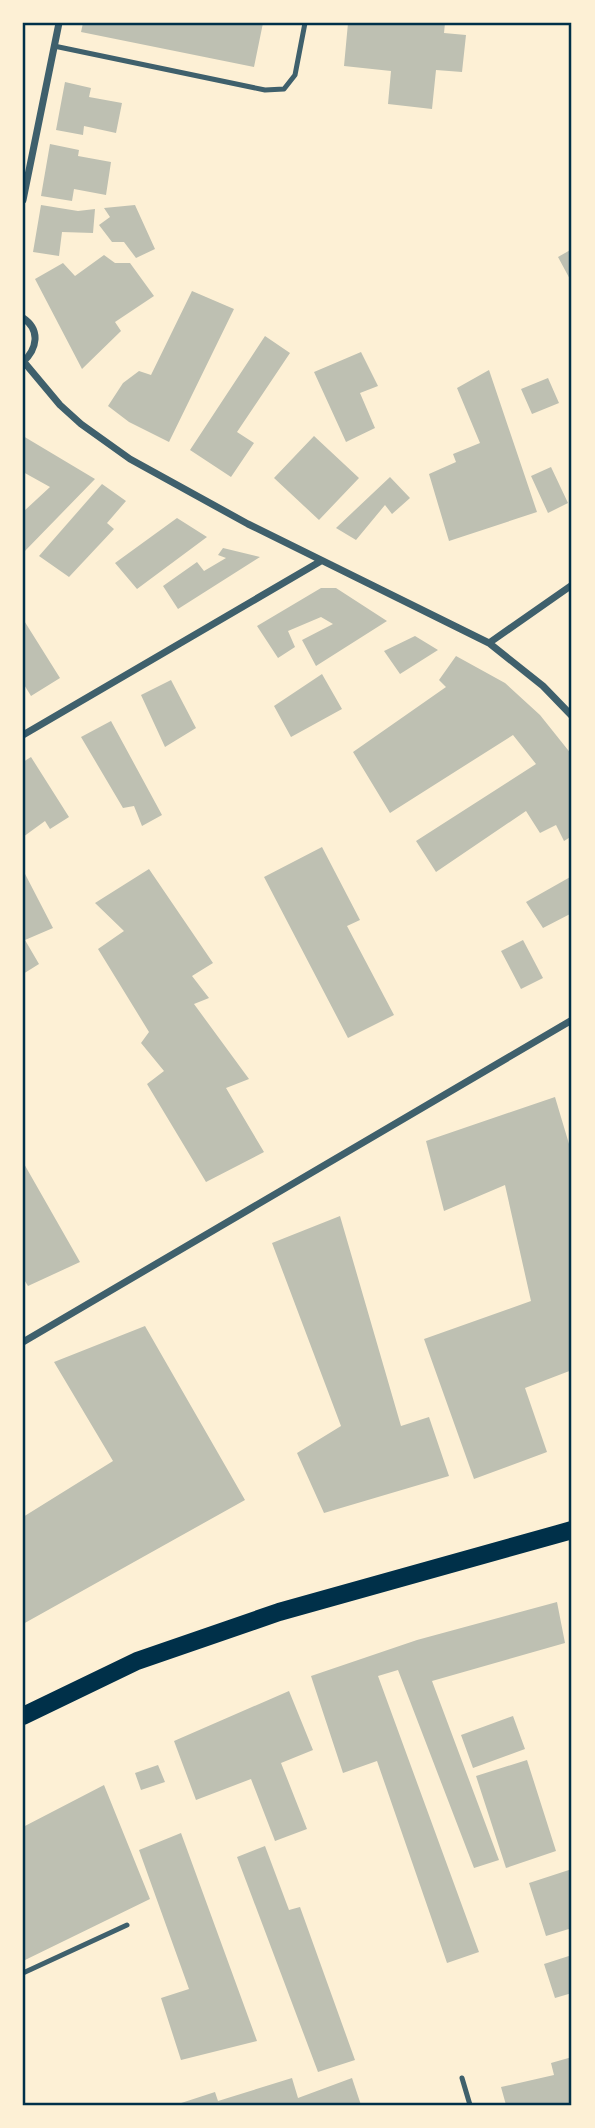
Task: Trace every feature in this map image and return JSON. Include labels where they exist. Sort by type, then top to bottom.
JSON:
[{"type":"main road","points":[[23,1716],[138,1661],[279,1612],[572,1530]]},
{"type":"street","points":[[23,200],[59,23]]},
{"type":"street","points":[[23,318],[35,332],[32,354],[23,362],[60,405],[101,439],[130,459],[247,524],[488,643],[543,686],[572,716]]},
{"type":"street","points":[[23,735],[321,561]]},
{"type":"street","points":[[488,643],[572,585]]},
{"type":"street","points":[[23,1342],[572,1020]]},
{"type":"lane","points":[[54,46],[265,90],[284,89],[295,75],[305,23]]},
{"type":"lane","points":[[23,1973],[127,1925]]},
{"type":"lane","points":[[462,2078],[470,2105]]},
{"type":"building","points":[[83,23],[263,23],[254,67],[81,32]]},
{"type":"building","points":[[348,23],[445,23],[444,33],[466,35],[462,72],[436,70],[432,109],[388,104],[391,71],[344,66]]},
{"type":"building","points":[[65,82],[91,88],[89,97],[122,103],[116,133],[84,126],[83,135],[56,130]]},
{"type":"building","points":[[50,144],[79,150],[78,156],[111,162],[106,195],[74,189],[72,201],[41,196]]},
{"type":"building","points":[[41,205],[78,211],[95,209],[93,233],[62,232],[59,256],[33,252]]},
{"type":"building","points":[[135,205],[155,249],[136,258],[124,242],[112,242],[99,225],[110,217],[104,208]]},
{"type":"building","points":[[572,249],[572,283],[558,257]]},
{"type":"building","points":[[104,255],[115,263],[130,263],[154,296],[115,322],[121,331],[82,369],[35,279],[63,263],[75,276]]},
{"type":"building","points":[[192,291],[234,309],[169,442],[129,422],[108,406],[123,383],[139,371],[151,375]]},
{"type":"building","points":[[265,336],[290,353],[237,432],[254,443],[231,477],[190,450]]},
{"type":"building","points":[[361,352],[378,386],[360,393],[375,428],[346,442],[314,372]]},
{"type":"building","points":[[489,370],[537,512],[449,541],[429,474],[456,462],[453,454],[480,443],[457,388]]},
{"type":"building","points":[[548,378],[559,403],[532,414],[521,389]]},
{"type":"building","points":[[23,436],[95,479],[23,553],[23,512],[50,487],[23,472]]},
{"type":"building","points":[[314,436],[359,478],[319,520],[274,478]]},
{"type":"building","points":[[551,467],[568,503],[548,513],[531,476]]},
{"type":"building","points":[[390,477],[410,498],[392,514],[385,505],[356,540],[336,528]]},
{"type":"building","points":[[102,484],[126,501],[107,523],[114,529],[69,577],[39,556]]},
{"type":"building","points":[[177,518],[207,537],[137,589],[115,563]]},
{"type":"building","points":[[223,548],[260,557],[178,609],[163,586],[197,562],[204,571],[226,558],[218,555]]},
{"type":"building","points":[[321,588],[336,588],[387,621],[316,666],[302,640],[333,624],[321,617],[288,631],[295,647],[278,658],[257,626]]},
{"type":"building","points":[[23,619],[60,678],[31,696],[23,683]]},
{"type":"building","points":[[415,636],[438,650],[400,674],[384,651]]},
{"type":"building","points":[[456,656],[505,683],[540,715],[572,755],[572,836],[564,841],[556,825],[540,833],[526,811],[436,872],[416,841],[536,764],[513,735],[390,813],[353,752],[446,687],[439,680]]},
{"type":"building","points":[[322,674],[342,709],[291,737],[274,706]]},
{"type":"building","points":[[171,680],[196,728],[165,747],[141,695]]},
{"type":"building","points":[[111,721],[162,815],[142,826],[134,806],[123,808],[81,737]]},
{"type":"building","points":[[31,757],[69,817],[50,829],[45,821],[23,837],[23,762]]},
{"type":"building","points":[[322,847],[360,920],[347,926],[394,1015],[348,1038],[264,877]]},
{"type":"building","points":[[149,869],[213,963],[192,976],[209,998],[194,1004],[249,1079],[226,1088],[264,1152],[206,1182],[147,1084],[164,1071],[141,1043],[149,1032],[98,949],[124,931],[95,903]]},
{"type":"building","points":[[23,870],[53,928],[25,940],[39,964],[23,974]]},
{"type":"building","points":[[572,876],[572,913],[543,928],[526,902]]},
{"type":"building","points":[[523,940],[543,978],[521,989],[501,951]]},
{"type":"building","points":[[555,1097],[572,1154],[572,1370],[525,1388],[547,1452],[474,1479],[424,1339],[531,1301],[505,1185],[444,1211],[426,1141]]},
{"type":"building","points":[[23,1162],[80,1262],[28,1286],[23,1278]]},
{"type":"building","points":[[340,1216],[401,1426],[429,1417],[449,1476],[324,1513],[297,1453],[341,1426],[272,1243]]},
{"type":"building","points":[[145,1326],[245,1500],[23,1624],[23,1517],[113,1461],[54,1362]]},
{"type":"building","points":[[557,1602],[565,1643],[432,1681],[499,1860],[474,1868],[398,1670],[378,1676],[479,1952],[447,1963],[377,1761],[343,1773],[311,1676],[417,1640]]},
{"type":"building","points":[[289,1691],[313,1750],[281,1763],[307,1829],[275,1841],[251,1779],[196,1800],[174,1741]]},
{"type":"building","points":[[513,1716],[525,1749],[473,1768],[461,1735]]},
{"type":"building","points":[[527,1760],[556,1851],[506,1868],[476,1776]]},
{"type":"building","points":[[158,1765],[165,1782],[141,1790],[135,1773]]},
{"type":"building","points":[[104,1785],[150,1899],[23,1961],[23,1827]]},
{"type":"building","points":[[181,1833],[257,2041],[181,2060],[161,1998],[189,1989],[139,1850]]},
{"type":"building","points":[[265,1846],[289,1910],[300,1907],[355,2060],[318,2072],[237,1857]]},
{"type":"building","points":[[572,1869],[572,1928],[546,1936],[529,1883]]},
{"type":"building","points":[[572,1955],[572,1993],[555,1998],[544,1964]]},
{"type":"building","points":[[572,2057],[572,2105],[506,2105],[501,2087],[554,2075],[551,2063]]},
{"type":"building","points":[[292,2078],[298,2098],[352,2078],[361,2105],[175,2105],[215,2092],[218,2101]]}]
